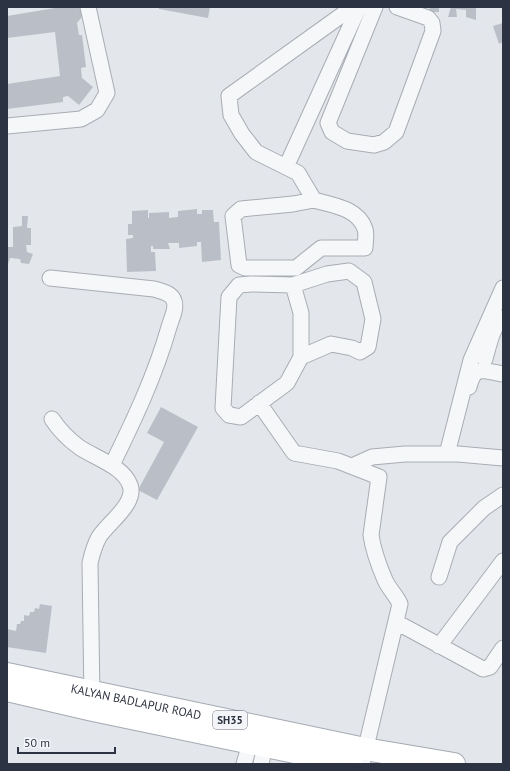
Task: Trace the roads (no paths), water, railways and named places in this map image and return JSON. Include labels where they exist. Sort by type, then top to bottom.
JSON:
[{"type":"main road","name":"KALYAN BADLAPUR ROAD","points":[[7,674],[259,751],[359,759],[454,764]]},
{"type":"main road","name":"KALYAN BADLAPUR ROAD","points":[[7,690],[92,701],[359,759]]},
{"type":"street","points":[[7,126],[81,119],[97,110],[107,92],[88,7]]},
{"type":"street","points":[[314,200],[294,204],[241,209],[233,216],[239,265],[245,268],[296,268],[322,248],[365,248],[366,230],[359,218],[347,209],[314,200],[298,173],[256,152],[242,134],[231,115],[229,96],[353,7]]},
{"type":"street","points":[[286,167],[359,7]]},
{"type":"street","points":[[375,7],[328,123],[332,132],[347,141],[374,145],[384,142],[396,132],[433,31],[432,23],[428,18],[397,7]]},
{"type":"street","points":[[293,285],[301,313],[301,357],[287,383],[241,417],[229,415],[223,408],[229,297],[239,285],[293,285],[327,274],[349,271],[364,282],[373,319],[368,347],[360,352],[352,348],[331,344],[301,357]]},
{"type":"street","points":[[50,278],[154,289],[163,291],[172,296],[175,302],[166,336],[143,400],[112,465]]},
{"type":"street","points":[[479,356],[492,313],[502,293]]},
{"type":"street","points":[[452,454],[466,378],[501,318],[503,318]]},
{"type":"street","points":[[479,356],[492,362],[503,364]]},
{"type":"street","points":[[452,454],[472,377],[475,372],[481,370],[503,374]]},
{"type":"street","points":[[259,403],[294,453],[338,461],[379,477],[371,535],[372,544],[385,580],[400,604],[359,759]]},
{"type":"street","points":[[52,419],[60,432],[80,447],[112,465],[128,480],[132,488],[130,499],[99,537],[92,551],[90,563],[92,701]]},
{"type":"street","points":[[352,466],[372,457],[405,454],[452,454],[503,458]]},
{"type":"street","points":[[439,577],[450,542],[484,508],[503,495]]},
{"type":"street","points":[[439,646],[503,561]]},
{"type":"street","points":[[396,622],[483,669],[490,667],[503,648]]},
{"type":"street","points":[[244,764],[259,751]]}]
